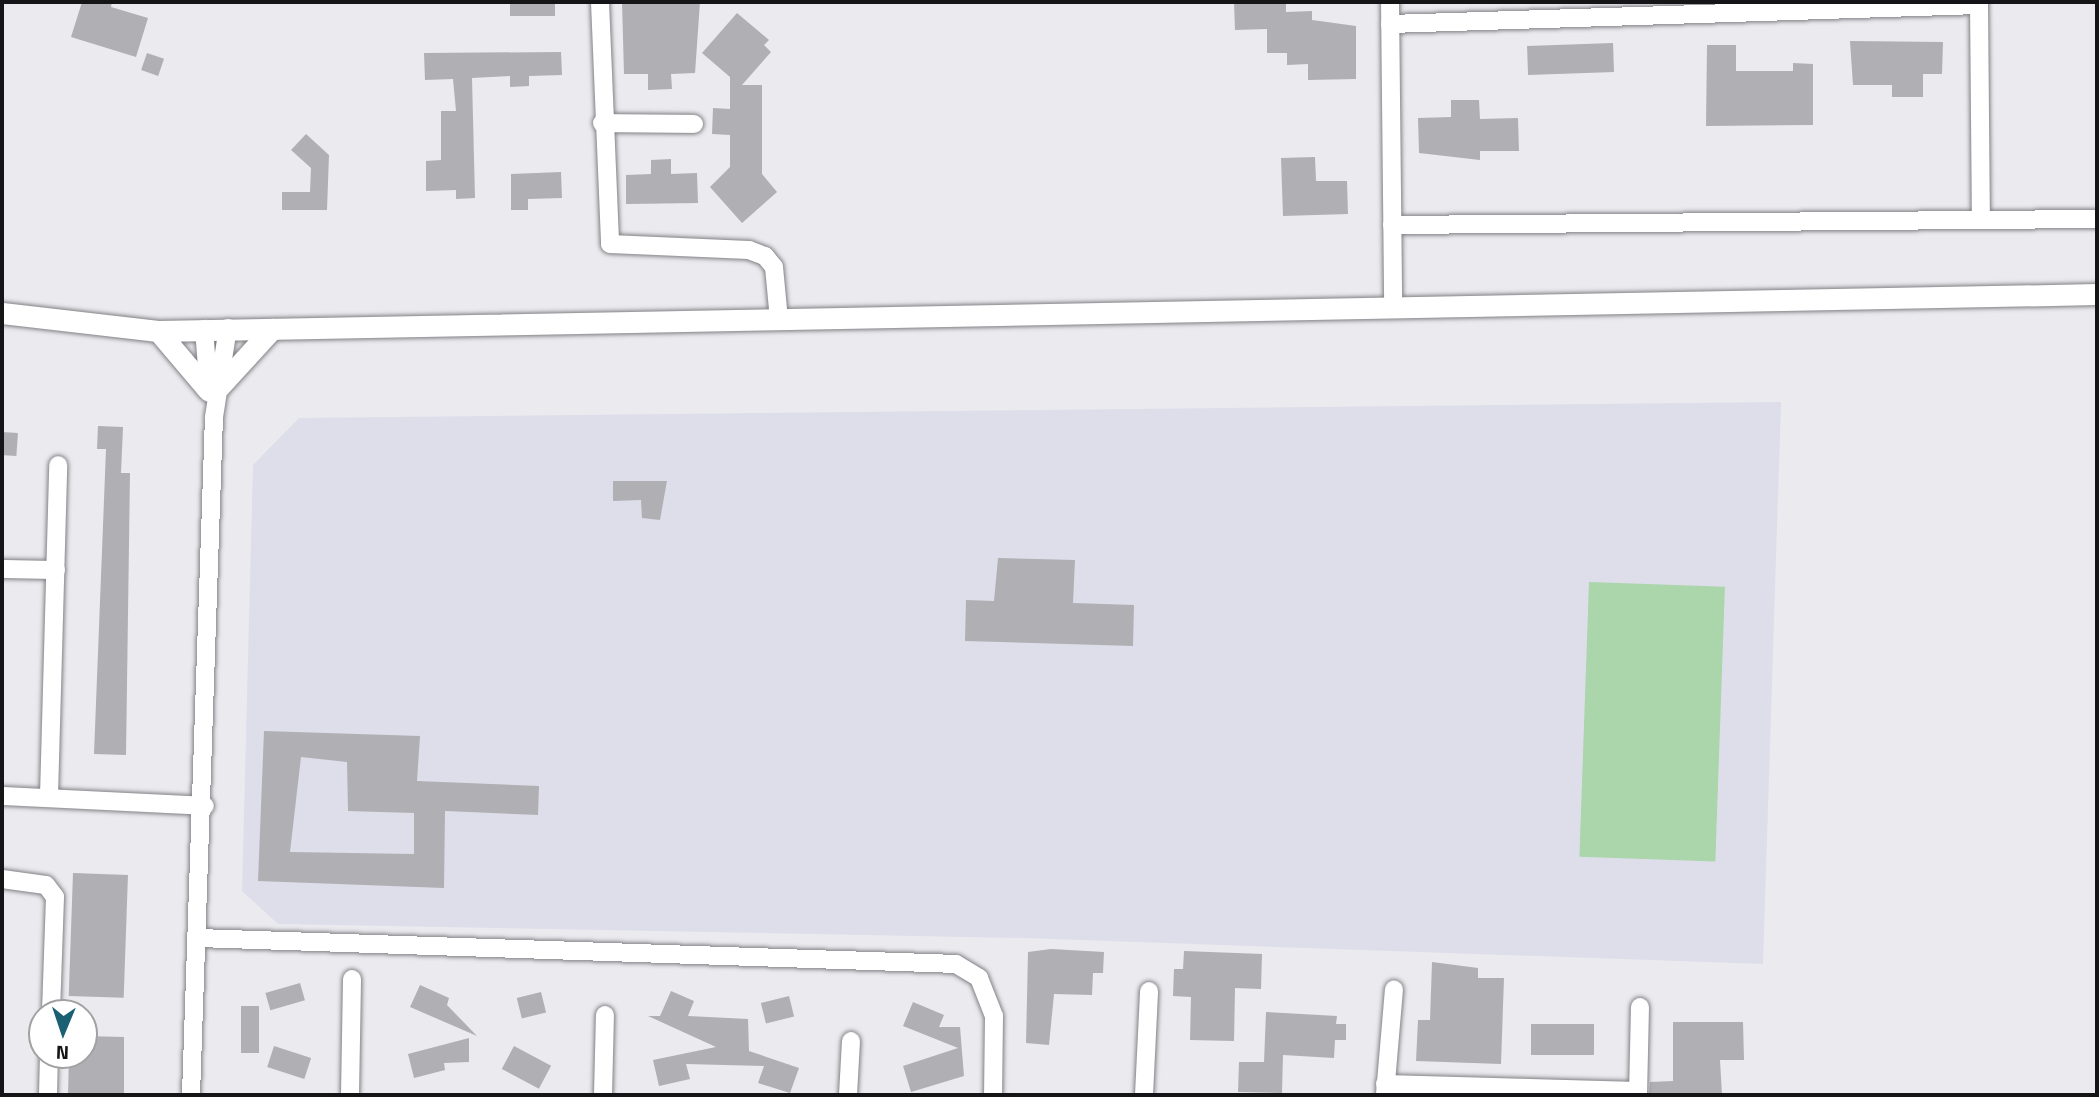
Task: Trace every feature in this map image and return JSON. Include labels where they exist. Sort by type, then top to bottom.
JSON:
[{"type":"street","points":[[600,2],[602,123],[610,244],[749,250],[765,256],[774,267],[779,320]]},
{"type":"street","points":[[1390,2],[1393,307]]},
{"type":"street","points":[[1390,24],[1687,9],[1979,3],[1981,218]]},
{"type":"street","points":[[602,123],[694,124]]},
{"type":"street","points":[[1392,225],[2097,219]]},
{"type":"street","points":[[2,313],[158,331],[2097,294]]},
{"type":"street","points":[[214,388],[228,328]]},
{"type":"street","points":[[214,388],[272,328]]},
{"type":"street","points":[[191,1095],[205,806],[214,417],[214,388],[204,329]]},
{"type":"street","points":[[158,331],[214,388]]},
{"type":"street","points":[[49,796],[58,465]]},
{"type":"street","points":[[2,569],[56,570]]},
{"type":"street","points":[[2,796],[49,796],[205,806]]},
{"type":"street","points":[[2,879],[46,885],[55,897],[51,999]]},
{"type":"street","points":[[198,938],[956,964],[979,978],[995,1016],[993,1095]]},
{"type":"street","points":[[350,1095],[352,979]]},
{"type":"street","points":[[1394,989],[1385,1090],[1638,1093],[1640,1007]]},
{"type":"street","points":[[1144,1095],[1149,991]]},
{"type":"street","points":[[603,1095],[605,1015]]},
{"type":"street","points":[[848,1095],[850,1041]]},
{"type":"street","points":[[48,1095],[49,1069]]},
{"type":"shaded area","points":[[1781,402],[1763,964],[1024,938],[278,924],[242,891],[253,465],[299,418]]},
{"type":"green space","points":[[1589,582],[1725,587],[1715,862],[1579,857]]},
{"type":"building","points":[[82,2],[112,2],[111,7],[148,18],[136,57],[71,37]]},
{"type":"building","points":[[510,2],[555,2],[555,16],[510,16]]},
{"type":"building","points":[[622,2],[700,2],[695,73],[671,74],[672,89],[648,90],[648,74],[624,74]]},
{"type":"building","points":[[1234,2],[1286,2],[1286,12],[1312,11],[1312,20],[1356,26],[1356,79],[1308,80],[1308,64],[1287,65],[1287,53],[1267,53],[1267,29],[1235,30]]},
{"type":"building","points":[[737,13],[769,40],[764,45],[771,52],[742,85],[762,85],[762,174],[777,192],[742,223],[710,187],[730,167],[730,135],[712,134],[713,108],[730,109],[730,77],[702,53]]},
{"type":"building","points":[[1850,41],[1943,42],[1942,74],[1923,74],[1923,97],[1892,97],[1892,85],[1853,85]]},
{"type":"building","points":[[1613,43],[1614,72],[1528,75],[1527,46]]},
{"type":"building","points":[[1707,45],[1736,45],[1736,71],[1793,71],[1793,63],[1813,64],[1813,125],[1706,126]]},
{"type":"building","points":[[561,52],[562,75],[529,76],[529,86],[510,87],[510,76],[472,78],[475,198],[456,199],[456,190],[426,191],[426,161],[441,160],[441,111],[456,111],[453,79],[425,80],[424,53]]},
{"type":"building","points":[[147,53],[164,59],[158,76],[141,70]]},
{"type":"building","points":[[1451,100],[1479,100],[1480,119],[1518,118],[1519,151],[1480,151],[1480,160],[1419,153],[1418,118],[1451,117]]},
{"type":"building","points":[[306,134],[329,155],[327,210],[282,210],[282,192],[310,192],[311,168],[291,150]]},
{"type":"building","points":[[1315,157],[1316,181],[1347,181],[1348,214],[1283,216],[1281,158]]},
{"type":"building","points":[[671,159],[671,174],[697,173],[698,203],[626,204],[626,175],[651,174],[651,160]]},
{"type":"building","points":[[561,172],[562,198],[528,199],[528,210],[511,210],[511,174]]},
{"type":"building","points":[[98,426],[123,427],[121,473],[130,473],[126,755],[94,754],[106,449],[97,449]]},
{"type":"building","points":[[2,432],[18,433],[16,456],[2,455]]},
{"type":"building","points":[[613,481],[667,481],[660,520],[642,518],[641,500],[613,501]]},
{"type":"building","points":[[998,558],[1075,560],[1073,603],[1134,605],[1133,646],[965,641],[966,600],[994,601]]},
{"type":"building","points":[[264,731],[420,736],[417,781],[539,786],[538,815],[445,811],[444,888],[258,881]],"holes":[[[301,757],[347,762],[348,811],[414,813],[414,854],[290,852]]]},
{"type":"building","points":[[73,873],[128,875],[124,998],[69,996]]},
{"type":"building","points":[[1051,949],[1104,952],[1103,973],[1093,973],[1092,995],[1054,994],[1049,1045],[1026,1043],[1028,952]]},
{"type":"building","points":[[1184,951],[1262,954],[1261,989],[1235,988],[1234,1041],[1190,1040],[1191,997],[1173,996],[1174,969],[1183,969]]},
{"type":"building","points":[[1432,962],[1478,968],[1478,978],[1504,978],[1501,1064],[1416,1061],[1418,1020],[1430,1020]]},
{"type":"building","points":[[300,983],[305,1000],[270,1010],[265,993]]},
{"type":"building","points":[[420,985],[449,998],[447,1005],[477,1036],[410,1007]]},
{"type":"building","points":[[671,991],[694,1001],[688,1016],[748,1019],[749,1051],[799,1068],[790,1093],[758,1083],[764,1066],[686,1064],[690,1079],[659,1086],[653,1060],[716,1047],[648,1016],[660,1016]]},
{"type":"building","points":[[541,992],[546,1012],[522,1018],[517,998]]},
{"type":"building","points":[[789,996],[794,1016],[766,1023],[761,1003]]},
{"type":"building","points":[[913,1002],[944,1015],[939,1027],[960,1027],[964,1076],[911,1092],[903,1066],[958,1048],[903,1026]]},
{"type":"building","points":[[241,1006],[259,1006],[259,1053],[241,1053]]},
{"type":"building","points":[[1266,1012],[1337,1016],[1336,1024],[1346,1024],[1346,1040],[1335,1040],[1334,1058],[1283,1055],[1282,1093],[1238,1092],[1239,1062],[1264,1062]]},
{"type":"building","points":[[1673,1022],[1743,1022],[1744,1060],[1720,1060],[1722,1095],[1649,1095],[1650,1082],[1673,1081]]},
{"type":"building","points":[[1531,1024],[1594,1024],[1594,1055],[1531,1055]]},
{"type":"building","points":[[98,1036],[124,1037],[124,1095],[68,1095],[69,1069],[98,1069]]},
{"type":"building","points":[[469,1038],[469,1062],[444,1063],[445,1070],[414,1078],[408,1054]]},
{"type":"building","points":[[274,1046],[311,1058],[304,1079],[267,1067]]},
{"type":"building","points":[[514,1046],[551,1066],[539,1089],[502,1069]]}]
